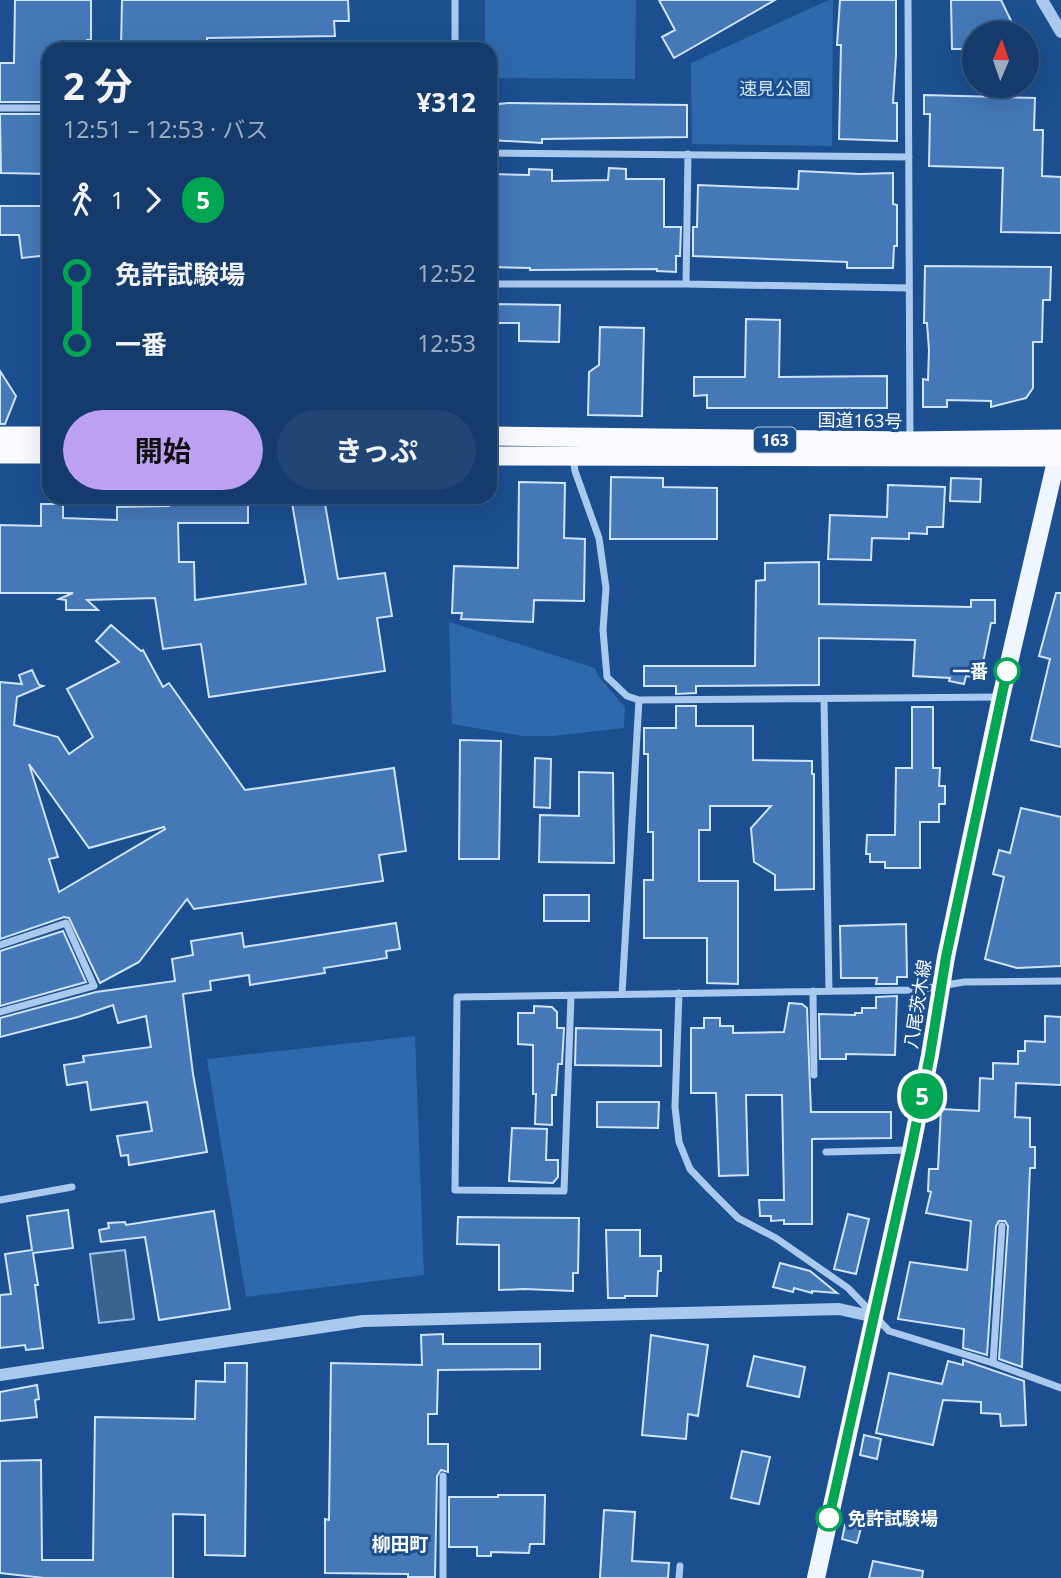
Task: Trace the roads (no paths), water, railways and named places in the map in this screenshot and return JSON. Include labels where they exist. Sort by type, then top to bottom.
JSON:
[{"type":"highway","points":[[0,436],[42,436]]},
{"type":"highway","name":"国道163号","points":[[497,436],[910,449]]},
{"type":"highway","name":"国道163号","points":[[497,456],[1060,446]]},
{"type":"highway","points":[[0,454],[42,454]]},
{"type":"main road","name":"八尾茨木線","points":[[816,1578],[911,1150],[942,985],[1002,697],[1060,446]]},
{"type":"street","points":[[455,0],[455,42]]},
{"type":"street","points":[[908,0],[910,449]]},
{"type":"street","points":[[1042,0],[1061,32]]},
{"type":"street","points":[[0,108],[42,108]]},
{"type":"street","points":[[497,153],[909,156]]},
{"type":"street","points":[[686,284],[688,154]]},
{"type":"street","points":[[497,284],[908,288]]},
{"type":"street","points":[[573,456],[575,471],[599,538],[606,588],[603,630],[607,677],[627,696],[639,699],[1002,697]]},
{"type":"street","points":[[622,994],[639,699]]},
{"type":"street","points":[[824,699],[829,991]]},
{"type":"street","points":[[0,945],[66,923],[94,986],[0,1012]]},
{"type":"street","points":[[571,996],[564,1191],[455,1190],[457,997],[916,990],[964,982],[1061,981]]},
{"type":"street","points":[[813,991],[814,1075]]},
{"type":"street","points":[[679,993],[674,1107],[679,1142],[690,1169],[738,1218],[776,1238],[839,1282],[859,1297],[889,1331],[993,1363],[1061,1388]]},
{"type":"street","points":[[826,1152],[911,1150]]},
{"type":"street","points":[[0,1200],[72,1188]]},
{"type":"street","points":[[993,1363],[1002,1226]]},
{"type":"street","points":[[0,1376],[363,1321],[839,1309],[875,1317]]},
{"type":"street","points":[[443,1476],[443,1578]]},
{"type":"street","points":[[680,1566],[680,1578]]},
{"type":"place","name":"一番","points":[[1007,671]]},
{"type":"place","name":"免許試験場","points":[[829,1518]]},
{"type":"district","name":"柳田町","points":[[400,1544]]},
{"type":"park label","name":"速見公園","points":[[775,88]]}]
